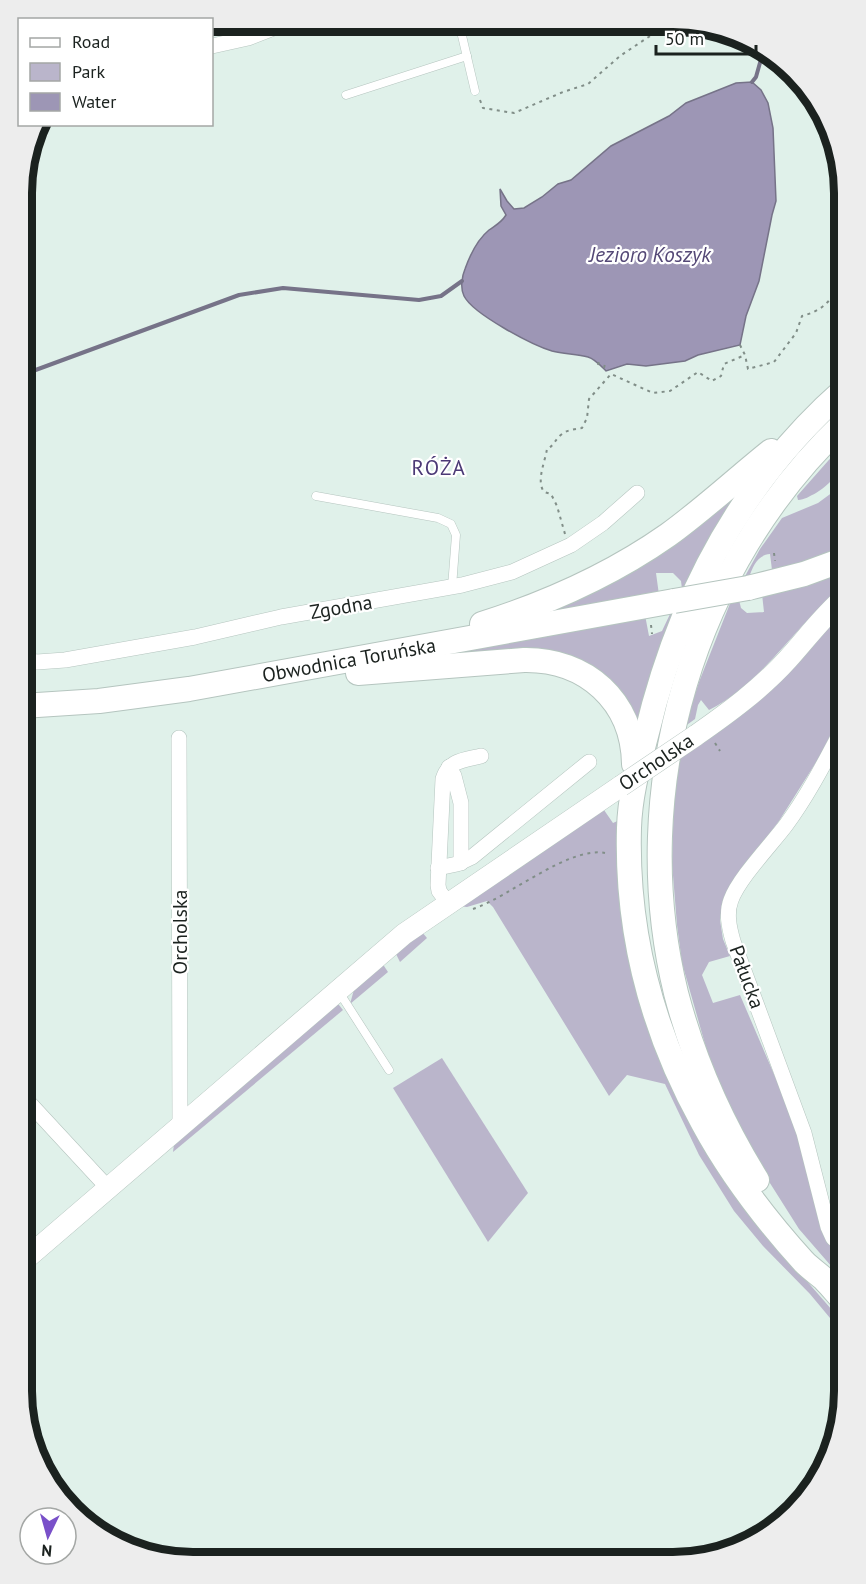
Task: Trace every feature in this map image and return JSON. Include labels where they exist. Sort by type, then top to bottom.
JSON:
[{"type":"main road","points":[[627,787],[677,632],[700,578],[728,528],[757,484],[794,439],[834,399]]},
{"type":"main road","points":[[358,659],[411,647],[509,615],[557,597],[606,573],[678,528],[818,414]]},
{"type":"main road","points":[[826,1281],[745,1161],[702,1070],[676,992],[665,928],[661,880],[661,820],[666,769],[678,707],[695,651],[718,597],[743,549],[780,494],[834,434]]},
{"type":"main road","points":[[808,461],[834,440]]},
{"type":"main road","name":"Obwodnica Toruńska","points":[[31,705],[99,701],[358,659],[748,588],[804,574],[834,563]]},
{"type":"main road","points":[[245,679],[525,660],[559,663],[583,673],[605,690],[625,721],[633,747],[634,759],[627,787],[633,910],[645,985],[659,1026],[703,1123],[738,1179],[786,1241],[807,1265],[834,1290]]},
{"type":"street","points":[[213,46],[264,32]]},
{"type":"street","name":"Zgodna","points":[[31,661],[75,658],[195,637],[280,617],[452,587],[512,572],[572,544],[603,523],[637,493]]},
{"type":"street","name":"Orcholska","points":[[31,1254],[404,934],[627,787],[732,709],[771,676],[834,608]]},
{"type":"street","name":"Orcholska","points":[[179,738],[180,1126]]},
{"type":"street","name":"Pałucka","points":[[834,745],[787,823],[735,891],[728,909],[733,941],[804,1132],[828,1227],[834,1239]]},
{"type":"street","points":[[448,903],[438,888],[443,779],[449,767],[456,762],[481,756]]},
{"type":"street","name":"Orcholska","points":[[438,868],[461,863],[499,837],[589,762]]},
{"type":"street","points":[[449,767],[454,776],[461,803],[461,863]]},
{"type":"street","points":[[31,1105],[108,1188]]},
{"type":"lane","points":[[461,32],[475,91]]},
{"type":"lane","points":[[346,95],[467,56]]},
{"type":"lane","points":[[316,496],[438,518],[451,524],[456,535],[452,587]]},
{"type":"lane","points":[[338,990],[389,1070]]},
{"type":"path","points":[[475,91],[483,108],[514,113],[588,84],[620,56],[656,32]]},
{"type":"path","points":[[740,345],[748,369],[774,362],[796,333],[802,316],[817,312],[831,298],[834,290]]},
{"type":"path","points":[[572,544],[564,532],[551,494],[544,492],[541,488],[541,477],[547,449],[560,435],[569,430],[582,428],[587,418],[589,399],[599,387],[611,374],[653,393],[670,391],[698,372],[712,381],[721,376],[724,364],[745,355]]},
{"type":"path","points":[[604,368],[605,364]]},
{"type":"path","points":[[651,618],[652,634]]},
{"type":"path","points":[[471,909],[489,904],[550,868],[585,853],[597,851],[605,853]]},
{"type":"green space","points":[[834,454],[834,478],[829,484],[805,499],[798,500],[797,496]]},
{"type":"green space","points":[[834,491],[834,553],[816,560],[772,570],[770,554],[766,555],[756,562],[749,577],[744,578],[760,549],[782,518],[818,503]]},
{"type":"green space","points":[[738,492],[685,589],[682,589],[681,581],[673,573],[656,573],[659,595],[515,622]]},
{"type":"green space","points":[[834,572],[834,594],[763,668],[728,698],[709,710],[701,700],[695,719],[684,727],[731,601],[739,600],[741,608],[747,613],[764,612],[762,594]]},
{"type":"green space","points":[[675,611],[639,733],[599,676],[390,661],[645,615],[649,636],[662,631],[671,612]]},
{"type":"green space","points":[[834,616],[834,728],[820,756],[779,821],[732,883],[723,900],[720,920],[723,939],[730,956],[709,962],[702,975],[713,1003],[740,995],[798,1130],[834,1224],[834,1269],[799,1229],[761,1169],[722,1091],[707,1051],[682,963],[677,925],[672,863],[675,760]]},
{"type":"green space","points":[[604,810],[613,823],[622,819],[684,1107],[711,1161],[779,1249],[834,1312],[834,1323],[734,1211],[699,1155],[665,1084],[627,1075],[609,1096],[493,907],[487,901],[467,907],[458,906]]},
{"type":"green space","points":[[421,931],[427,938],[400,962],[394,950]]},
{"type":"green space","points":[[382,963],[388,972],[350,1004],[355,986]]},
{"type":"green space","points":[[333,1005],[339,1005],[343,1010],[173,1152],[174,1144]]},
{"type":"green space","points":[[442,1058],[528,1193],[488,1242],[393,1088]]},
{"type":"water","name":"Jezioro Koszyk","points":[[752,82],[761,90],[768,103],[773,128],[776,201],[759,281],[746,316],[740,345],[698,355],[685,361],[646,366],[627,364],[606,371],[591,358],[552,351],[504,328],[479,311],[464,296],[463,275],[469,258],[485,234],[506,215],[501,206],[500,189],[514,209],[524,208],[558,184],[571,180],[611,146],[669,116],[686,103],[736,83]]},
{"type":"waterway","points":[[752,82],[756,77],[761,58]]},
{"type":"waterway","points":[[31,372],[239,295],[283,288],[419,300],[441,296],[462,281]]},
{"type":"district","name":"RÓŻA","points":[[439,468]]}]
